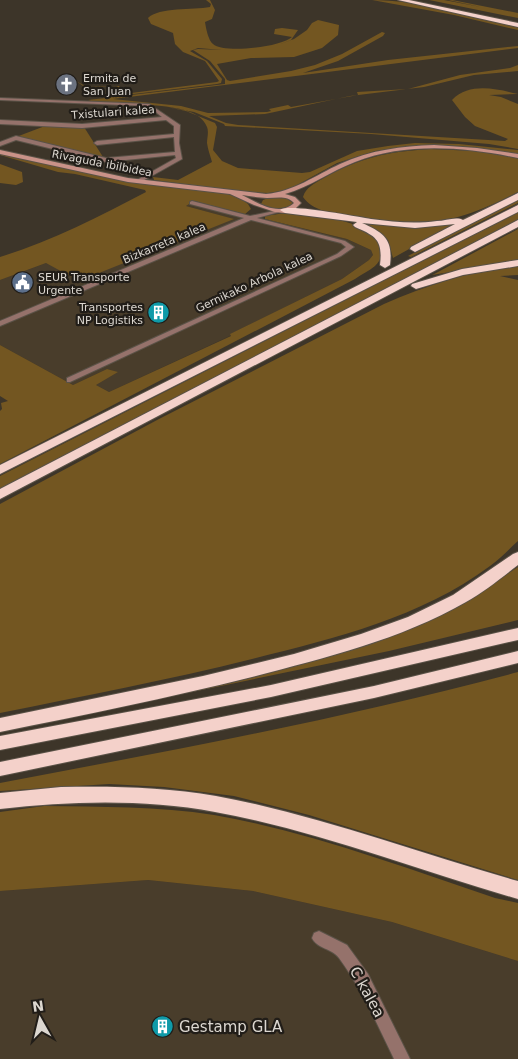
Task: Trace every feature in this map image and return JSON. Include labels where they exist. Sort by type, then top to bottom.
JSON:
[{"type":"highway","points":[[401,0],[518,24]]},
{"type":"highway","points":[[421,0],[518,20]]},
{"type":"highway","points":[[118,410],[158,385],[292,318],[385,265],[518,196]]},
{"type":"highway","points":[[297,202],[325,214]]},
{"type":"highway","points":[[0,470],[518,208]]},
{"type":"highway","points":[[281,210],[325,214],[408,226],[441,224],[479,215]]},
{"type":"highway","points":[[343,218],[366,228],[381,238],[388,251],[385,265]]},
{"type":"highway","points":[[0,495],[518,224]]},
{"type":"highway","points":[[365,304],[385,299],[446,276],[486,267],[518,263]]},
{"type":"highway","points":[[0,724],[120,701],[230,676],[332,649],[407,623],[459,599],[518,557]]},
{"type":"highway","points":[[0,743],[271,691],[518,634]]},
{"type":"highway","points":[[0,769],[365,694],[518,657]]},
{"type":"highway","points":[[0,800],[95,793],[138,794],[244,809],[339,834],[470,877],[518,890]]},
{"type":"street","points":[[0,99],[152,106],[177,125],[176,135],[179,160],[139,181]]},
{"type":"street","name":"Txistulari kalea","points":[[0,122],[82,126],[167,118]]},
{"type":"street","points":[[97,143],[176,135]]},
{"type":"street","points":[[0,144],[16,138],[106,160],[178,153]]},
{"type":"street","points":[[274,195],[306,186],[354,160],[398,150],[465,148],[518,156]]},
{"type":"street","name":"Rivaguda ibilbidea","points":[[0,152],[104,176],[266,196],[274,195]]},
{"type":"street","points":[[231,192],[258,205],[281,210],[294,207],[306,186]]},
{"type":"street","points":[[274,195],[288,196],[297,202]]},
{"type":"street","points":[[192,203],[251,217],[258,212],[257,201],[266,196]]},
{"type":"street","name":"Bizkarreta kalea","points":[[0,324],[251,217],[281,210]]},
{"type":"street","name":"Gernikako Arbola kalea","points":[[70,380],[339,255],[351,247],[343,242],[251,217]]},
{"type":"street","name":"C kalea","points":[[319,938],[342,950],[362,979],[402,1059]]},
{"type":"shaded area","points":[[206,0],[210,0],[215,10],[212,19],[205,22],[211,42],[219,47],[228,49],[277,44],[292,37],[274,34],[275,29],[298,30],[291,40],[278,45],[294,39],[318,20],[339,25],[338,35],[322,48],[294,57],[251,58],[217,64],[227,80],[230,81],[315,65],[342,54],[382,32],[385,33],[383,36],[338,61],[303,73],[388,60],[518,46],[518,48],[113,99],[181,106],[208,113],[267,112],[271,111],[269,109],[288,105],[291,107],[337,99],[265,114],[209,116],[226,123],[238,125],[505,141],[508,139],[475,126],[465,117],[452,100],[459,94],[467,91],[484,88],[518,94],[489,95],[501,97],[518,104],[518,149],[489,144],[371,134],[225,126],[194,112],[171,107],[88,100],[225,84],[225,79],[210,61],[193,50],[222,50],[198,48],[190,51],[207,61],[222,79],[221,83],[134,94],[122,93],[117,86],[123,92],[131,93],[219,81],[205,61],[183,52],[175,44],[173,33],[151,24],[148,18],[153,14],[168,10],[210,7],[211,4]]},
{"type":"shaded area","points":[[372,0],[446,9],[518,26],[518,30],[454,15]]},
{"type":"shaded area","points":[[429,0],[444,0],[481,7],[448,0],[452,0],[518,13],[518,18]]},
{"type":"shaded area","points":[[518,65],[518,71],[474,75],[408,89],[460,75],[510,68]]},
{"type":"shaded area","points":[[76,81],[87,87],[115,86],[86,88]]},
{"type":"shaded area","points":[[407,89],[358,95],[357,92]]},
{"type":"shaded area","points":[[194,114],[215,123],[217,127],[213,150],[222,161],[238,168],[310,172],[357,151],[415,143],[459,144],[518,150],[518,154],[476,148],[441,146],[405,147],[375,151],[337,163],[288,190],[268,193],[245,192],[154,180],[153,177],[178,180],[212,162],[207,143],[207,127],[200,117]]},
{"type":"shaded area","points":[[45,126],[84,127],[103,157],[16,137]]},
{"type":"shaded area","points":[[431,149],[475,151],[518,158],[518,192],[474,212],[435,222],[416,223],[395,223],[329,212],[317,208],[303,197],[308,188],[313,184],[349,165],[387,154]]},
{"type":"shaded area","points":[[0,153],[121,181],[223,192],[240,198],[251,209],[245,214],[194,201],[186,206],[234,219],[79,281],[46,263],[0,280],[0,257],[38,244],[74,228],[146,192],[145,190],[75,174],[58,172],[0,155]]},
{"type":"shaded area","points":[[0,164],[22,172],[23,182],[16,185],[0,183]]},
{"type":"shaded area","points":[[271,197],[286,198],[293,203],[286,208],[277,209],[261,204],[263,200]]},
{"type":"shaded area","points":[[518,197],[518,203],[411,257],[408,256]]},
{"type":"shaded area","points":[[194,201],[347,239],[371,250],[373,255],[369,260],[342,279],[232,335],[109,392],[96,385],[117,372],[107,369],[73,385],[0,345],[0,280],[46,263],[53,266],[233,219],[186,206]]},
{"type":"shaded area","points":[[518,212],[518,220],[0,489],[0,476]]},
{"type":"shaded area","points":[[285,213],[323,217],[364,229],[380,245],[382,254],[380,259],[375,266],[355,279],[0,464],[1,403],[8,401],[0,396],[0,345],[73,385],[107,369],[118,372],[96,385],[109,392],[231,336],[230,334],[342,279],[369,260],[373,255],[371,250],[347,239],[265,219],[265,216]]},
{"type":"shaded area","points":[[363,223],[404,227],[454,224],[393,258],[388,240]]},
{"type":"shaded area","points":[[518,229],[518,261],[432,275],[438,272]]},
{"type":"shaded area","points":[[518,265],[518,275],[500,276],[518,280],[518,541],[497,560],[463,584],[435,600],[406,613],[345,634],[189,674],[0,713],[0,504],[159,419],[384,304],[417,290],[449,280],[483,271]]},
{"type":"shaded area","points":[[518,567],[518,620],[389,651],[187,693],[386,638],[465,602]]},
{"type":"shaded area","points":[[518,672],[518,880],[309,815],[234,796],[164,787],[109,784],[0,791],[0,783],[325,719]]},
{"type":"shaded area","points":[[44,806],[172,810],[250,822],[321,841],[495,898],[518,903],[518,961],[392,922],[253,891],[148,880],[0,891],[0,812]]},
{"type":"shaded area","points":[[148,880],[253,891],[392,922],[518,961],[518,1059],[0,1059],[0,891]]},
{"type":"place","name":"Ermita de San Juan","points":[[67,84]]},
{"type":"place","name":"SEUR Transporte Urgente","points":[[22,283]]},
{"type":"place","name":"Transportes NP Logistiks","points":[[159,313]]},
{"type":"place","name":"Gestamp GLA","points":[[163,1027]]}]
